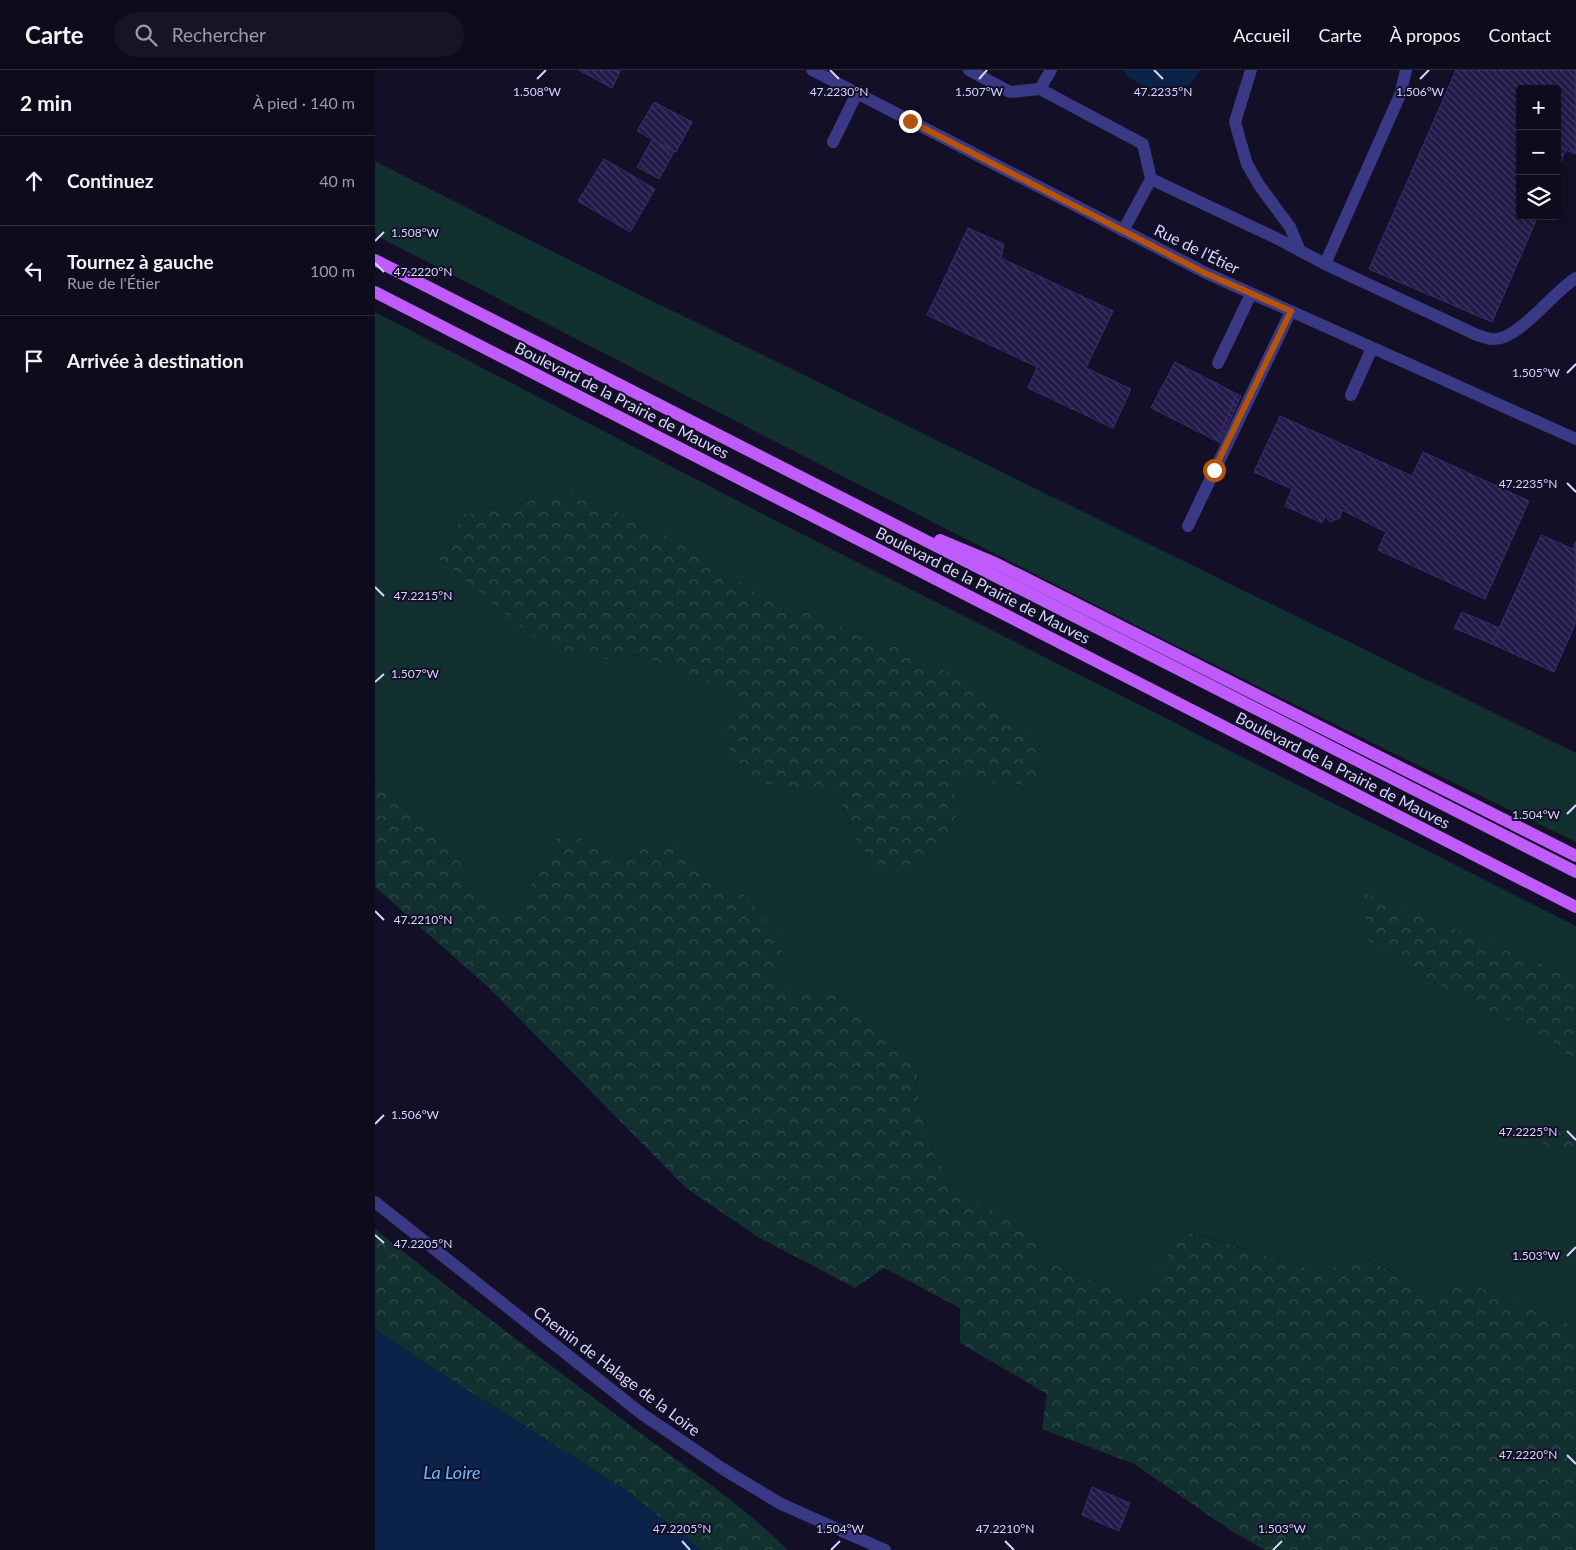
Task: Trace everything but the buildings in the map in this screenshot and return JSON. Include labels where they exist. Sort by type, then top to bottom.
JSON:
[{"type":"main road","name":"Boulevard de la Prairie de Mauves","points":[[375,260],[1576,872]]},
{"type":"main road","name":"Boulevard de la Prairie de Mauves","points":[[375,292],[1576,907]]},
{"type":"main road","points":[[875,516],[917,530],[995,564],[1576,856]]},
{"type":"street","name":"Rue de l'Étier","points":[[812,70],[1205,273],[1576,439]]},
{"type":"street","points":[[969,70],[1010,92],[1040,89],[1143,144],[1151,179],[1123,231]]},
{"type":"street","points":[[1040,89],[1051,70]]},
{"type":"street","points":[[1251,70],[1235,122],[1247,164],[1259,186],[1290,228],[1300,251]]},
{"type":"street","points":[[1325,264],[1400,95],[1406,70]]},
{"type":"street","points":[[833,142],[857,94]]},
{"type":"street","points":[[1151,179],[1325,264],[1477,335],[1493,340],[1504,338],[1517,331],[1559,290],[1576,278]]},
{"type":"street","points":[[1218,363],[1251,294]]},
{"type":"street","points":[[1187,526],[1291,311]]},
{"type":"street","points":[[1351,395],[1372,348]]},
{"type":"street","name":"Chemin de Halage de la Loire","points":[[375,1202],[642,1414],[723,1469],[781,1504],[885,1550]]},
{"type":"green space","points":[[375,161],[585,268],[1576,753],[1576,842],[1124,619],[375,235]]},
{"type":"green space","points":[[375,312],[784,525],[1576,926],[1576,977],[1365,895],[1368,939],[1395,961],[1472,1003],[1556,1043],[1576,1065],[1576,1130],[1551,1124],[1559,1154],[1576,1162],[1576,1327],[1463,1281],[1441,1299],[1365,1257],[1321,1272],[1186,1231],[1139,1300],[1037,1257],[1039,1239],[959,1189],[935,1158],[919,1106],[916,1056],[836,991],[799,992],[779,984],[765,957],[747,897],[722,884],[673,837],[629,855],[603,853],[579,838],[557,839],[524,897],[505,916],[486,901],[462,876],[462,854],[375,783]],"holes":[[[571,492],[662,532],[764,597],[896,647],[1038,787],[1007,783],[955,782],[854,836],[839,794],[753,782],[741,703],[703,679],[637,655],[599,660],[476,589],[438,558],[464,514]]]},
{"type":"green space","points":[[571,492],[662,532],[764,597],[896,647],[975,686],[1039,739],[1039,787],[1007,783],[955,782],[956,832],[928,861],[881,874],[854,836],[839,794],[753,782],[723,739],[740,703],[703,679],[637,655],[599,660],[548,649],[438,558],[464,514]]},
{"type":"green space","points":[[375,783],[462,854],[462,876],[486,901],[505,916],[524,897],[557,839],[579,838],[603,853],[629,855],[673,837],[722,884],[747,897],[787,943],[771,971],[777,979],[791,989],[799,991],[836,991],[916,1056],[919,1106],[935,1158],[959,1189],[1039,1239],[1037,1257],[1139,1300],[1185,1231],[1321,1272],[1364,1257],[1441,1299],[1463,1281],[1576,1327],[1576,1550],[1265,1550],[1233,1532],[1134,1464],[1042,1429],[1047,1394],[960,1343],[960,1308],[884,1268],[855,1288],[758,1237],[686,1188],[489,988],[375,887]]},
{"type":"green space","points":[[1365,894],[1576,977],[1576,1065],[1556,1043],[1472,1003],[1424,977],[1395,961],[1367,939]]},
{"type":"green space","points":[[1551,1124],[1576,1130],[1576,1162],[1559,1154],[1540,1140]]},
{"type":"green space","points":[[375,1229],[441,1282],[717,1490],[788,1550],[701,1550],[627,1491],[445,1376],[375,1329]]},
{"type":"water","points":[[1123,70],[1201,70],[1189,85],[1175,93],[1168,94],[1151,90],[1131,79]]},
{"type":"water","name":"La Loire","points":[[375,1329],[445,1376],[627,1491],[701,1550],[375,1550]]},
{"type":"route","points":[[910,121],[1205,273],[1291,311],[1214,470]]}]
